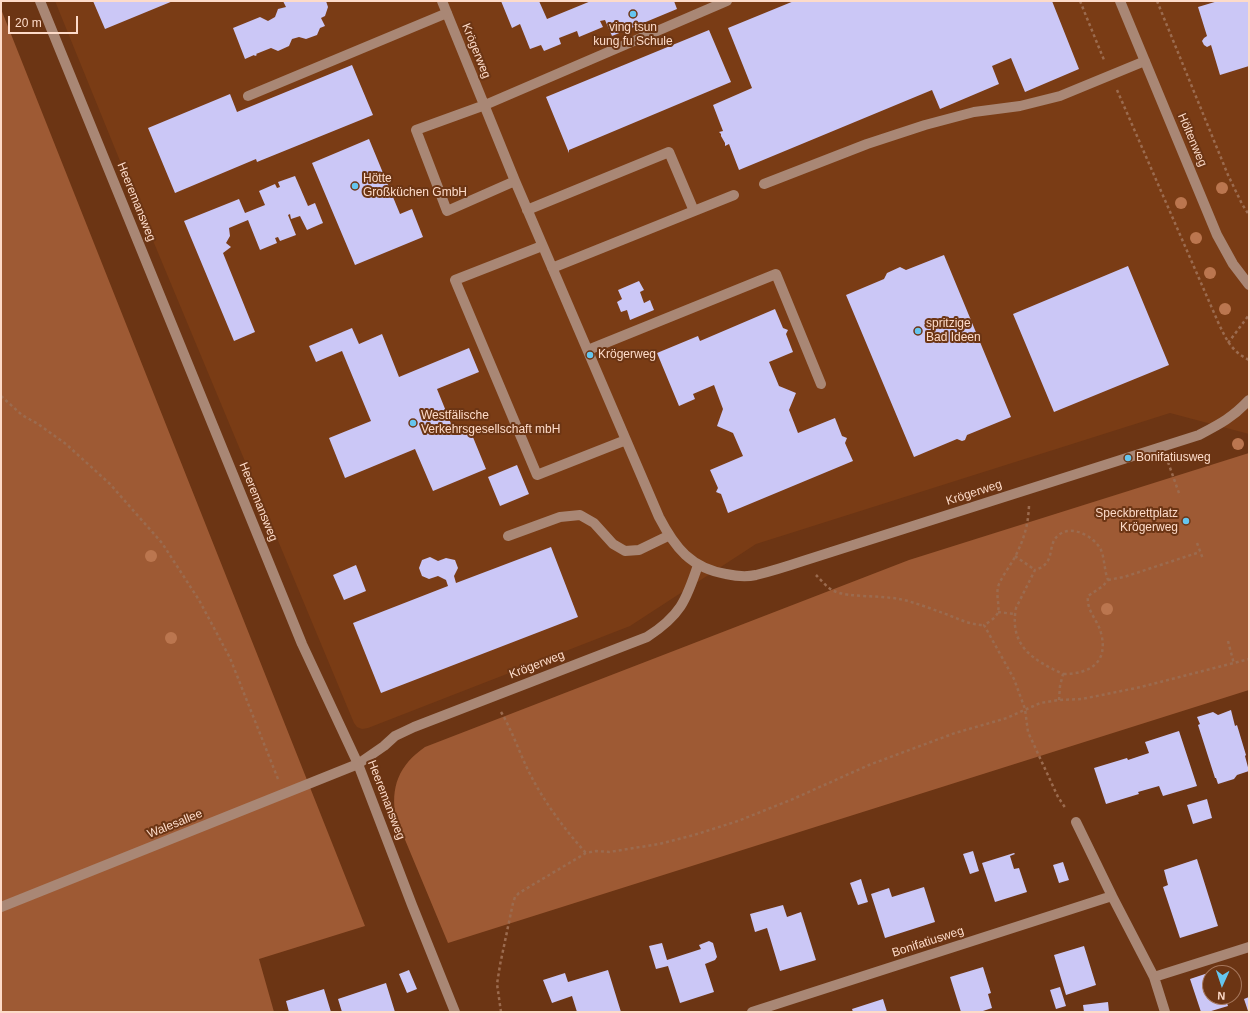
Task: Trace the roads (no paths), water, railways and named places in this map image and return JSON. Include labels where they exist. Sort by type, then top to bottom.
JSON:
[{"type":"street","name":"Heeremansweg","points":[[40,1],[302,644],[358,764],[455,1012]]},
{"type":"street","name":"Krögerweg","points":[[442,1],[542,246],[659,517],[668,536],[682,552],[698,565],[715,572],[755,575],[803,561],[1199,435],[1237,414],[1249,400]]},
{"type":"street","points":[[515,181],[447,211],[416,130],[485,105],[727,1]]},
{"type":"street","name":"Höltenweg","points":[[1120,1],[1217,235],[1233,264],[1249,285]]},
{"type":"street","points":[[248,96],[447,13]]},
{"type":"street","points":[[764,184],[867,144],[925,125],[974,112],[1020,106],[1060,96],[1110,74],[1145,61]]},
{"type":"street","points":[[527,210],[669,152],[694,211]]},
{"type":"street","points":[[552,268],[734,196]]},
{"type":"street","points":[[542,246],[455,280],[537,475],[626,440]]},
{"type":"street","points":[[588,350],[776,274],[821,384]]},
{"type":"street","points":[[508,536],[560,517],[580,515],[594,523],[613,544],[625,551],[639,550],[668,536]]},
{"type":"street","name":"Krögerweg","points":[[358,764],[396,736],[414,727],[648,637],[662,628],[683,605],[698,565]]},
{"type":"street","name":"Walesallee","points":[[1,907],[358,764]]},
{"type":"street","points":[[1076,822],[1154,977],[1165,1012]]},
{"type":"street","name":"Bonifatiusweg","points":[[752,1012],[1112,896]]},
{"type":"street","points":[[1154,977],[1249,946]]},
{"type":"place","name":"ving tsun kung fu Schule","points":[[633,14]]},
{"type":"place","name":"Hötte Großküchen GmbH","points":[[355,186]]},
{"type":"place","name":"spritzige Bad Ideen","points":[[918,331]]},
{"type":"place","name":"Krögerweg","points":[[590,355]]},
{"type":"place","name":"Westfälische Verkehrsgesellschaft mbH","points":[[413,423]]},
{"type":"place","name":"Bonifatiusweg","points":[[1128,458]]},
{"type":"place","name":"Speckbrettplatz Krögerweg","points":[[1186,521]]}]
